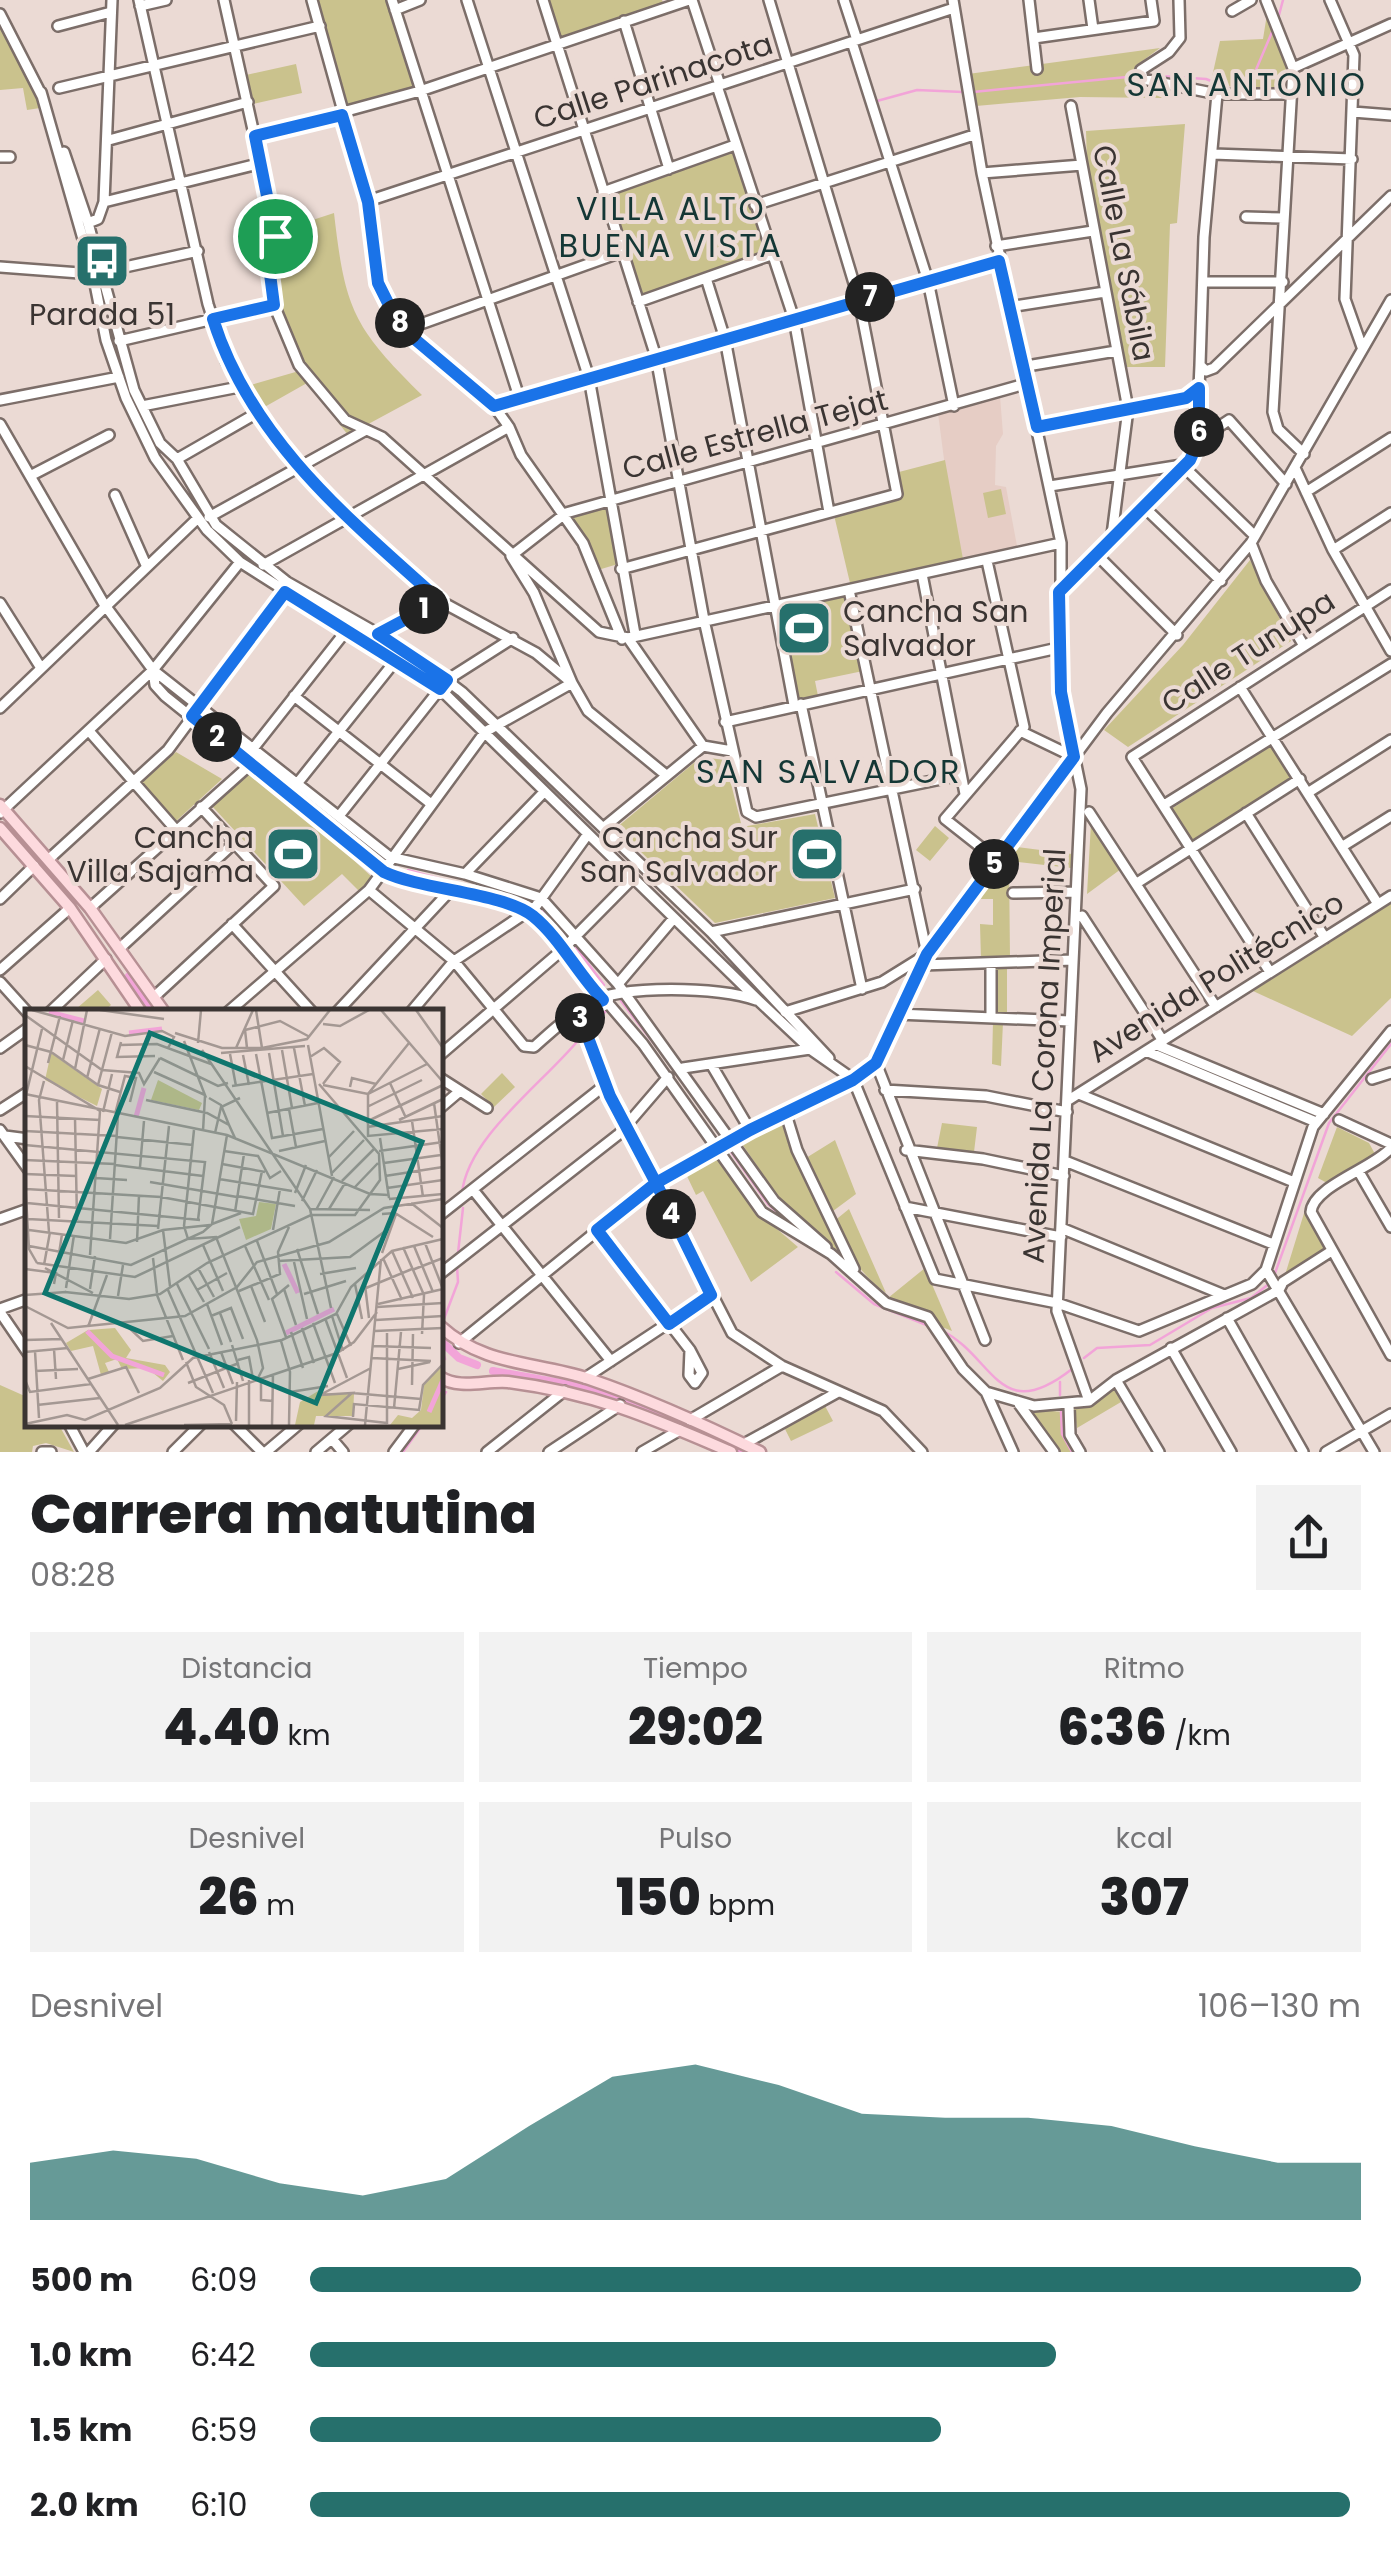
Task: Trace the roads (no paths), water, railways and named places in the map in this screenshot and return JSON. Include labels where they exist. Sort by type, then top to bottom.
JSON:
[{"type":"main road","points":[[2,809],[90,908],[162,1009]]},
{"type":"main road","points":[[0,828],[70,908],[139,1009]]},
{"type":"main road","points":[[442,1328],[459,1343],[487,1357],[585,1378],[760,1452]]},
{"type":"main road","points":[[483,1383],[487,1357]]},
{"type":"main road","points":[[442,1382],[566,1389],[620,1405],[731,1452]]},
{"type":"street","points":[[88,223],[98,218],[104,202],[109,140],[110,0]]},
{"type":"street","points":[[166,0],[140,3],[213,319],[239,387],[300,468],[440,601],[513,638],[572,683]]},
{"type":"street","points":[[224,0],[276,228],[270,274],[274,305],[299,365],[345,420],[382,437],[503,542],[534,593],[588,711],[666,775]]},
{"type":"street","points":[[312,0],[368,202],[378,283],[404,330],[494,406],[532,471],[566,513],[628,637],[703,746]]},
{"type":"street","points":[[420,0],[394,5],[520,398]]},
{"type":"street","points":[[467,0],[589,378],[621,569],[628,637]]},
{"type":"street","points":[[543,0],[656,358],[704,620],[750,816],[962,775]]},
{"type":"street","points":[[255,136],[420,91],[690,0],[794,319],[829,512]]},
{"type":"street","points":[[621,569],[897,494],[859,300],[820,181],[769,0]]},
{"type":"street","points":[[844,0],[888,161],[928,281],[954,406]]},
{"type":"street","points":[[1029,0],[1037,69]]},
{"type":"street","points":[[1090,0],[1093,30]]},
{"type":"street","points":[[1034,38],[1154,21],[1151,0]]},
{"type":"street","points":[[1179,0],[1180,38],[1169,52],[1142,70],[1142,80],[1217,94],[1292,94]]},
{"type":"street","points":[[1232,12],[1252,0]]},
{"type":"street","points":[[1266,0],[1294,68],[1273,412],[1278,429],[1304,454]]},
{"type":"street","points":[[1330,0],[1354,55],[1345,299],[1362,347]]},
{"type":"street","name":"Calle Parinacota","points":[[368,202],[854,41],[954,4]]},
{"type":"street","name":"Avenida La Corona Imperial","points":[[954,4],[996,246],[1060,543],[1058,648],[1063,713],[1081,789],[1057,1320],[1090,1402]]},
{"type":"street","points":[[0,14],[41,92],[88,223],[119,377],[155,458],[204,518],[263,565],[378,634],[495,724],[711,932],[833,1064]]},
{"type":"street","points":[[58,26],[112,15]]},
{"type":"street","points":[[624,22],[668,169]]},
{"type":"street","points":[[1294,68],[1391,24]]},
{"type":"street","points":[[59,88],[320,26]]},
{"type":"street","points":[[41,92],[96,273],[142,406],[160,443],[177,460],[217,543],[346,631],[443,685],[544,792],[759,1001],[810,1049],[853,1080],[935,1280],[1057,1303],[1139,1331],[1252,1284],[1273,1278],[1283,1282],[1330,1252]]},
{"type":"street","points":[[1059,592],[1190,460],[1199,440],[1202,282],[1217,94]]},
{"type":"street","points":[[109,140],[248,102]]},
{"type":"street","name":"Calle La Sábila","points":[[1070,106],[1128,409],[1112,535]]},
{"type":"street","points":[[1353,112],[1391,116]]},
{"type":"street","points":[[755,205],[974,134]]},
{"type":"street","points":[[603,192],[735,145]]},
{"type":"street","points":[[1214,154],[1352,159]]},
{"type":"street","points":[[104,202],[262,163]]},
{"type":"street","points":[[982,173],[1082,165]]},
{"type":"street","points":[[1200,364],[1206,371],[1214,368],[1391,196]]},
{"type":"street","points":[[1246,217],[1284,218]]},
{"type":"street","points":[[996,246],[1093,230]]},
{"type":"street","points":[[0,267],[96,273],[198,251]]},
{"type":"street","points":[[404,330],[622,252]]},
{"type":"street","points":[[638,302],[771,255]]},
{"type":"street","points":[[494,406],[999,261]]},
{"type":"street","points":[[706,278],[725,339],[774,606],[846,904],[862,989]]},
{"type":"street","points":[[1202,282],[1283,282]]},
{"type":"street","points":[[1008,307],[1105,292]]},
{"type":"street","points":[[459,1343],[656,1183],[786,1111],[853,1080],[876,1063],[927,954],[1106,713],[1177,635],[1253,539],[1391,300]]},
{"type":"street","points":[[119,341],[274,305]]},
{"type":"street","points":[[1021,367],[1116,350]]},
{"type":"street","points":[[0,400],[119,377]]},
{"type":"street","name":"Calle Estrella Tejat","points":[[511,556],[566,513],[1024,384]]},
{"type":"street","points":[[142,406],[239,387]]},
{"type":"street","points":[[1037,427],[1186,398],[1199,388]]},
{"type":"street","points":[[177,460],[256,413]]},
{"type":"street","points":[[1199,440],[1210,438],[1228,420],[1286,484]]},
{"type":"street","points":[[263,565],[508,427]]},
{"type":"street","points":[[0,708],[104,604],[204,518],[366,430]]},
{"type":"street","points":[[1,434],[30,476],[104,604],[153,670],[194,713],[384,872],[408,883],[528,912],[668,1077],[762,1212],[831,1254]]},
{"type":"street","points":[[30,476],[109,435]]},
{"type":"street","points":[[1306,492],[1391,438]]},
{"type":"street","points":[[1050,486],[1182,465]]},
{"type":"street","points":[[1182,465],[1253,539],[1266,582],[1304,646]]},
{"type":"street","points":[[1295,468],[1333,550],[1391,651]]},
{"type":"street","points":[[115,495],[146,566]]},
{"type":"street","points":[[1145,508],[1222,581]]},
{"type":"street","points":[[1333,550],[1391,513]]},
{"type":"street","points":[[511,556],[574,614],[606,636],[628,637],[987,562],[1060,543]]},
{"type":"street","points":[[1096,554],[1177,635]]},
{"type":"street","points":[[2,809],[153,670],[240,562]]},
{"type":"street","points":[[987,562],[1024,727],[945,819],[997,860]]},
{"type":"street","points":[[922,574],[965,794]]},
{"type":"street","points":[[849,590],[927,954]]},
{"type":"street","name":"Calle Tunupa","points":[[1164,805],[1132,757],[1391,590]]},
{"type":"street","points":[[48,859],[168,750],[285,592]]},
{"type":"street","points":[[378,634],[440,601]]},
{"type":"street","points":[[0,603],[41,668]]},
{"type":"street","points":[[252,750],[346,631]]},
{"type":"street","points":[[339,816],[443,685],[513,638]]},
{"type":"street","points":[[725,722],[1058,648]]},
{"type":"street","points":[[296,784],[396,660]]},
{"type":"street","points":[[1270,972],[1164,805],[1391,664]]},
{"type":"street","points":[[233,1009],[370,890],[430,802],[486,732],[572,683]]},
{"type":"street","points":[[1240,686],[1378,904]]},
{"type":"street","points":[[294,696],[430,802]]},
{"type":"street","points":[[194,713],[252,750],[390,857],[465,874],[542,898],[683,1068],[774,1201],[886,1303],[928,1317],[963,1369],[986,1392],[1014,1452]]},
{"type":"street","points":[[89,731],[176,830]]},
{"type":"street","points":[[1020,732],[1074,757]]},
{"type":"street","points":[[1309,792],[1391,740]]},
{"type":"street","points":[[603,828],[703,746],[732,750]]},
{"type":"street","points":[[90,908],[251,764]]},
{"type":"street","points":[[1136,883],[1300,779]]},
{"type":"street","points":[[465,874],[544,792]]},
{"type":"street","points":[[154,997],[274,886],[201,808]]},
{"type":"street","points":[[1088,812],[1216,1007]]},
{"type":"street","points":[[1246,813],[1325,938]]},
{"type":"street","points":[[1343,846],[1391,816]]},
{"type":"street","points":[[413,1009],[454,961],[528,912],[588,834]]},
{"type":"street","points":[[120,948],[233,844]]},
{"type":"street","points":[[0,899],[34,866]]},
{"type":"street","points":[[442,1054],[561,951],[632,878]]},
{"type":"street","points":[[711,932],[915,889]]},
{"type":"street","points":[[370,890],[454,961],[524,1046],[534,1046],[578,1011],[620,989],[674,918]]},
{"type":"street","points":[[340,1009],[450,891]]},
{"type":"street","points":[[1013,893],[1076,892]]},
{"type":"street","name":"Avenida Politécnico","points":[[1067,1106],[1079,1094],[1391,896]]},
{"type":"street","points":[[0,970],[70,908]]},
{"type":"street","points":[[1082,916],[1160,1043],[1320,1118]]},
{"type":"street","points":[[232,924],[309,1009]]},
{"type":"street","points":[[785,1012],[882,982],[927,954]]},
{"type":"street","points":[[53,1009],[106,959]]},
{"type":"street","points":[[922,965],[1073,960]]},
{"type":"street","points":[[990,1018],[991,964]]},
{"type":"street","points":[[0,982],[25,1011]]},
{"type":"street","points":[[620,989],[695,990],[759,1001]]},
{"type":"street","points":[[349,1001],[356,1009]]},
{"type":"street","points":[[578,1011],[605,1085],[625,1126],[711,1295],[739,1340],[782,1366],[883,1411],[922,1452]]},
{"type":"street","points":[[898,1014],[1070,1022]]},
{"type":"street","points":[[0,1048],[25,1030]]},
{"type":"street","points":[[1374,1452],[1273,1278],[1274,1244],[1320,1118],[1391,1032]]},
{"type":"street","points":[[683,1068],[810,1049]]},
{"type":"street","points":[[1146,1051],[1320,1118]]},
{"type":"street","points":[[876,1063],[882,1070],[906,1150],[984,1340]]},
{"type":"street","points":[[711,1064],[750,1130]]},
{"type":"street","points":[[1372,1079],[1391,1073]]},
{"type":"street","points":[[442,1273],[503,1228],[625,1126],[668,1077]]},
{"type":"street","points":[[442,1079],[488,1108]]},
{"type":"street","points":[[442,1214],[605,1085]]},
{"type":"street","points":[[442,1106],[460,1090]]},
{"type":"street","points":[[885,1090],[1067,1106]]},
{"type":"street","points":[[0,1110],[25,1094]]},
{"type":"street","points":[[1079,1094],[1294,1182]]},
{"type":"street","points":[[786,1111],[797,1150],[858,1276]]},
{"type":"street","points":[[1340,1120],[1391,1146],[1380,1161],[1318,1194],[1311,1204],[1313,1218],[1391,1355]]},
{"type":"street","points":[[2,1133],[25,1164]]},
{"type":"street","points":[[906,1150],[983,1159],[1064,1176]]},
{"type":"street","points":[[0,1156],[15,1151]]},
{"type":"street","points":[[1065,1160],[1274,1244]]},
{"type":"street","points":[[1380,1161],[1391,1171]]},
{"type":"street","points":[[1359,1172],[1391,1227]]},
{"type":"street","points":[[474,1192],[611,1361]]},
{"type":"street","points":[[905,1207],[1061,1233],[1224,1295]]},
{"type":"street","points":[[0,1219],[25,1209]]},
{"type":"street","points":[[597,1230],[690,1350]]},
{"type":"street","points":[[986,1392],[1019,1404],[1069,1406],[1090,1402],[1116,1380],[1227,1318],[1273,1278]]},
{"type":"street","points":[[585,1378],[711,1295]]},
{"type":"street","points":[[25,1300],[0,1310],[25,1348]]},
{"type":"street","points":[[1227,1318],[1303,1452]]},
{"type":"street","points":[[1171,1348],[1231,1452]]},
{"type":"street","points":[[690,1420],[782,1366]]},
{"type":"street","points":[[1116,1380],[1159,1452]]},
{"type":"street","points":[[486,1452],[566,1389]]},
{"type":"street","points":[[744,1444],[838,1392]]},
{"type":"street","points":[[1019,1404],[1054,1452]]},
{"type":"street","points":[[549,1452],[620,1405]]},
{"type":"street","points":[[1069,1406],[1070,1435],[1080,1452]]},
{"type":"street","points":[[1326,1452],[1391,1414]]},
{"type":"street","points":[[74,1427],[86,1452],[111,1427]]},
{"type":"street","points":[[173,1452],[197,1427]]},
{"type":"street","points":[[237,1427],[264,1452],[295,1427]]},
{"type":"street","points":[[316,1452],[345,1427]]},
{"type":"street","points":[[394,1452],[413,1427]]},
{"type":"street","points":[[642,1452],[680,1430]]},
{"type":"street","points":[[332,1438],[343,1452]]},
{"type":"street","points":[[42,1452],[51,1452]]},
{"type":"waterway","points":[[1279,15],[1283,0]]},
{"type":"waterway","points":[[1247,91],[1272,32]]},
{"type":"waterway","points":[[1145,75],[1206,79],[1235,90]]},
{"type":"waterway","points":[[973,92],[1127,77]]},
{"type":"waterway","points":[[877,101],[917,90],[963,92]]},
{"type":"waterway","points":[[408,870],[529,904]]},
{"type":"waterway","points":[[540,909],[566,937]]},
{"type":"waterway","points":[[575,946],[604,985]]},
{"type":"waterway","points":[[129,976],[151,1009]]},
{"type":"waterway","points":[[621,1001],[672,1067]]},
{"type":"waterway","points":[[589,1027],[606,1011]]},
{"type":"waterway","points":[[462,1193],[467,1172],[493,1130],[581,1037]]},
{"type":"waterway","points":[[1274,1276],[1329,1123],[1391,1044]]},
{"type":"waterway","points":[[680,1077],[723,1139]]},
{"type":"waterway","points":[[19,1142],[25,1143]]},
{"type":"waterway","points":[[729,1149],[768,1204],[795,1228]]},
{"type":"waterway","points":[[458,1253],[463,1208]]},
{"type":"waterway","points":[[442,1324],[458,1282],[457,1266]]},
{"type":"waterway","points":[[836,1272],[874,1304],[929,1326]]},
{"type":"waterway","points":[[1084,1358],[1097,1348],[1150,1345],[1212,1308],[1251,1298],[1270,1283]]},
{"type":"waterway","points":[[941,1330],[1012,1389],[1028,1391],[1047,1385],[1072,1369]]},
{"type":"waterway","points":[[442,1342],[459,1358],[477,1365]]},
{"type":"waterway","points":[[442,1350],[445,1359]]},
{"type":"waterway","points":[[493,1371],[589,1388],[748,1452]]},
{"type":"waterway","points":[[1060,1382],[1060,1395]]},
{"type":"waterway","points":[[442,1398],[446,1392]]},
{"type":"waterway","points":[[1061,1412],[1062,1434],[1072,1452]]},
{"type":"waterway","points":[[403,1452],[421,1427]]},
{"type":"place","name":"Parada 51","points":[[102,261]]},
{"type":"place","name":"Cancha San Salvador","points":[[804,628]]},
{"type":"place","name":"Cancha Villa Sajama","points":[[293,854]]},
{"type":"place","name":"Cancha Sur San Salvador","points":[[817,854]]},
{"type":"district","name":"SAN ANTONIO","points":[[1247,84]]},
{"type":"district","name":"VILLA ALTO BUENA VISTA","points":[[671,226]]},
{"type":"district","name":"SAN SALVADOR","points":[[829,771]]}]
